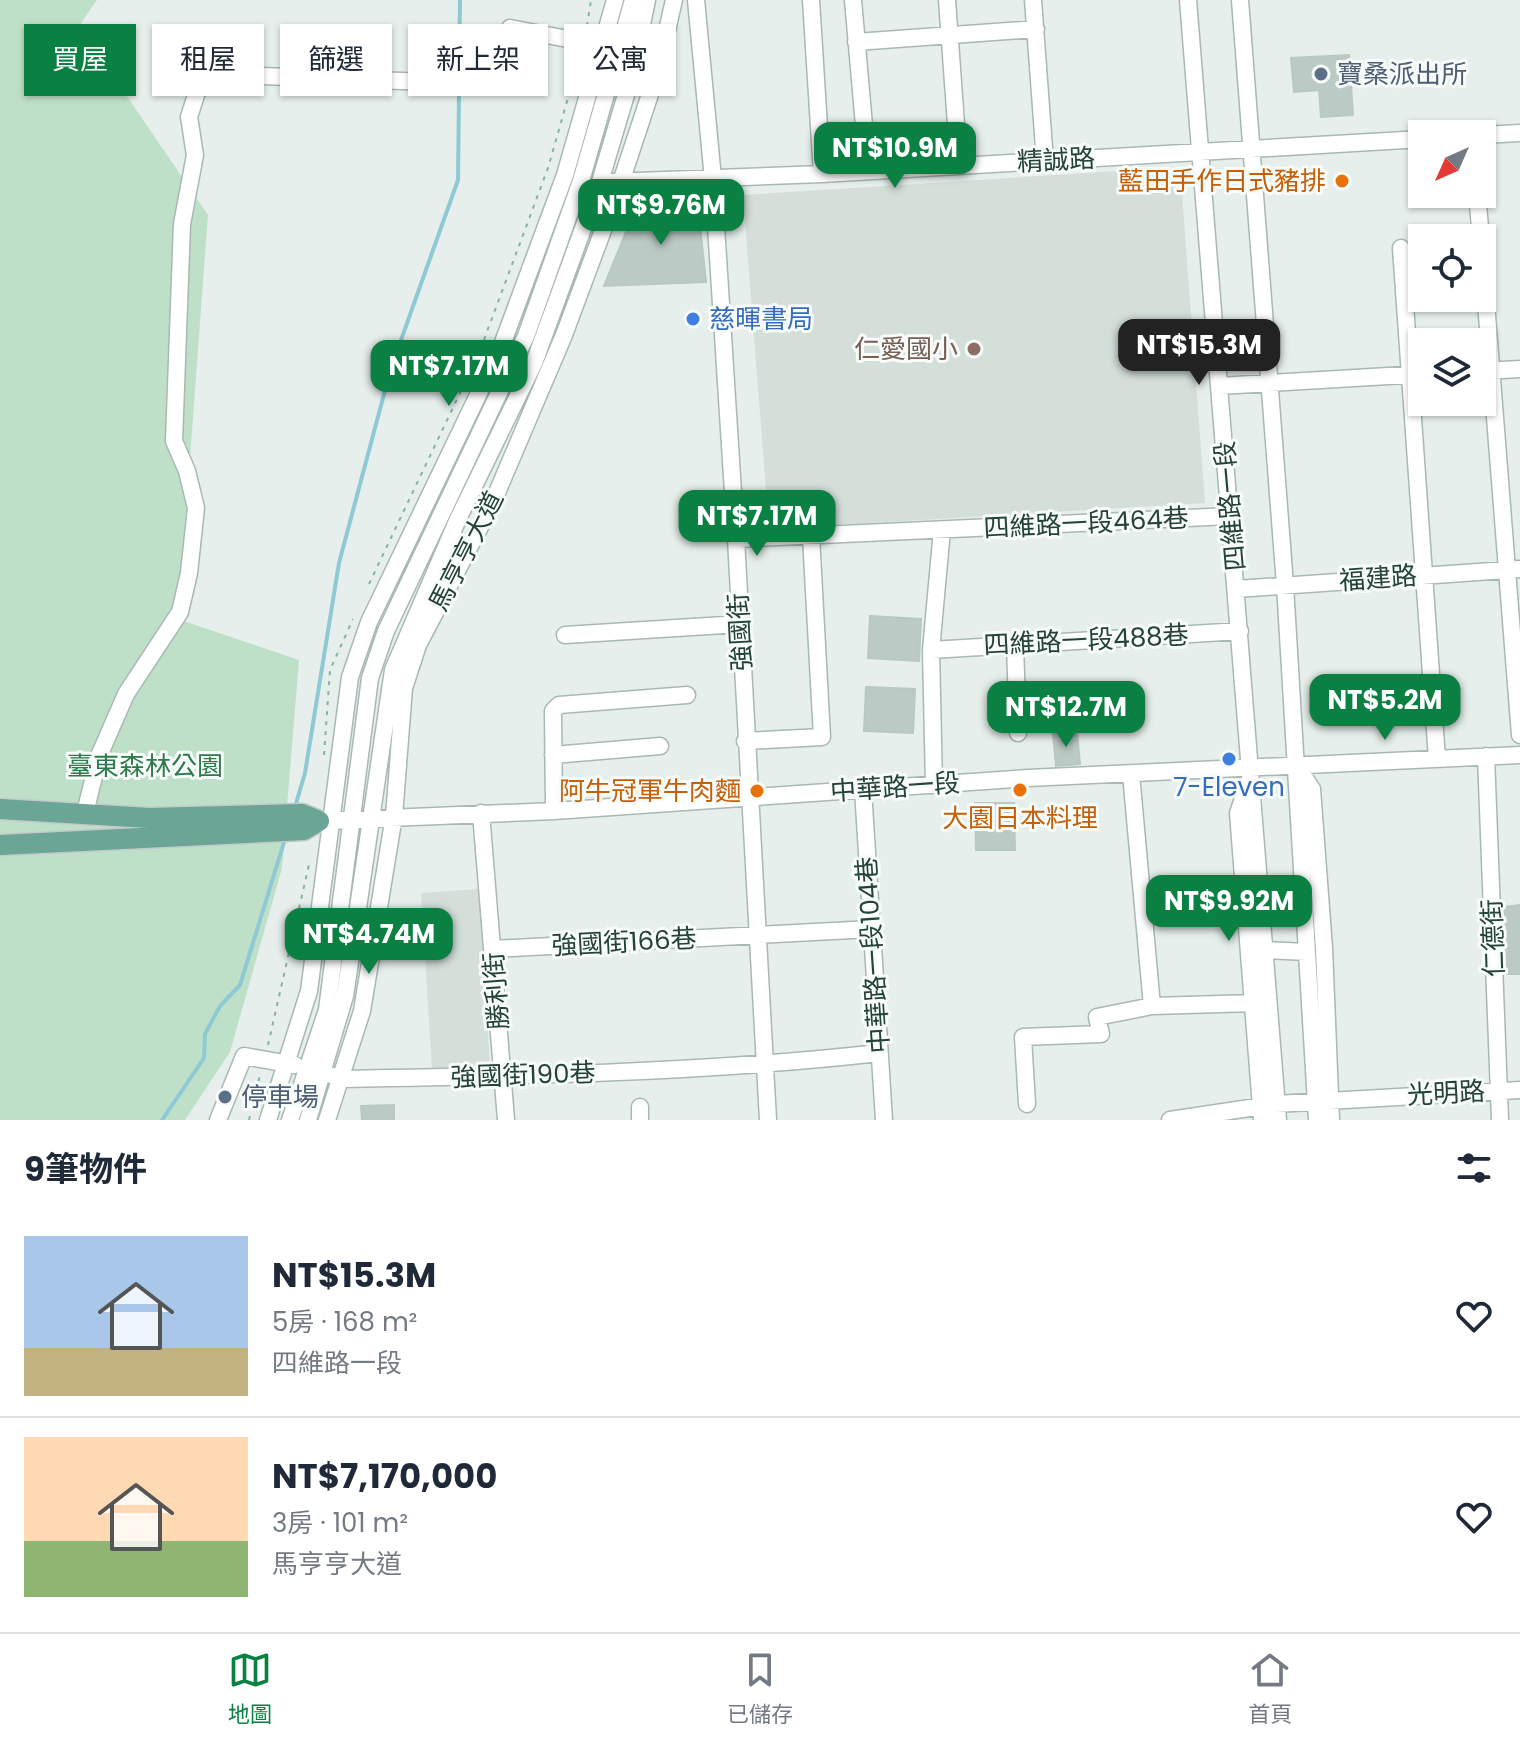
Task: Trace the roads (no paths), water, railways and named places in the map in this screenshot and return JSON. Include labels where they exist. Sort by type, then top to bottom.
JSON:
[{"type":"main road","points":[[0,809],[149,818],[302,814],[326,821]]},
{"type":"main road","points":[[0,845],[304,830],[326,821]]},
{"type":"street","points":[[608,24],[615,0]]},
{"type":"street","name":"馬亨亨大道","points":[[627,24],[633,0]]},
{"type":"street","name":"馬亨亨大道","points":[[642,24],[647,0]]},
{"type":"street","name":"馬亨亨大道","points":[[668,24],[674,0]]},
{"type":"street","name":"強國街","points":[[696,0],[713,179],[736,539],[762,1066],[768,1120]]},
{"type":"street","points":[[811,0],[822,174]]},
{"type":"street","points":[[853,0],[868,171]]},
{"type":"street","points":[[947,0],[959,165]]},
{"type":"street","points":[[1033,0],[1045,161]]},
{"type":"street","name":"四維路一段","points":[[1188,0],[1203,151],[1219,386],[1252,771],[1264,950],[1269,1113]]},
{"type":"street","points":[[1240,0],[1285,585],[1307,952],[1323,1101],[1331,1120]]},
{"type":"street","points":[[85,813],[99,756],[126,694],[180,612],[189,573],[196,508],[187,471],[174,441],[182,224],[195,155],[189,117],[197,92],[214,76],[230,75],[486,84],[510,28],[564,37]]},
{"type":"street","points":[[856,42],[1036,29]]},
{"type":"street","points":[[268,1120],[309,991],[326,821],[363,617],[502,345],[565,175],[587,96]]},
{"type":"street","name":"馬亨亨大道","points":[[290,1120],[327,1010],[370,678],[386,631],[519,351],[581,181],[606,96]]},
{"type":"street","name":"馬亨亨大道","points":[[542,366],[624,96]]},
{"type":"street","name":"馬亨亨大道","points":[[308,1120],[345,996],[391,682],[412,643],[458,519],[542,366],[621,182],[648,96]]},
{"type":"street","points":[[1496,134],[1520,133]]},
{"type":"street","name":"精誠路","points":[[548,168],[581,181],[713,179],[1408,140]]},
{"type":"street","points":[[1401,248],[1410,328]]},
{"type":"street","points":[[502,345],[519,351]]},
{"type":"street","points":[[1496,370],[1520,369]]},
{"type":"street","points":[[1219,386],[1408,375]]},
{"type":"street","points":[[1417,416],[1437,759]]},
{"type":"street","points":[[1493,416],[1514,570],[1520,735]]},
{"type":"street","name":"四維路一段464巷","points":[[736,539],[1230,516]]},
{"type":"street","points":[[934,785],[931,650],[942,530]]},
{"type":"street","points":[[745,741],[822,737],[811,536]]},
{"type":"street","name":"福建路","points":[[1237,589],[1514,570]]},
{"type":"street","points":[[363,617],[386,631]]},
{"type":"street","points":[[565,635],[740,624]]},
{"type":"street","name":"四維路一段488巷","points":[[931,650],[1240,631]]},
{"type":"street","name":"馬亨亨大道","points":[[327,1120],[362,1011],[394,816],[404,688],[412,643]]},
{"type":"street","points":[[1015,645],[1018,733]]},
{"type":"street","points":[[554,811],[553,711],[559,705],[687,695]]},
{"type":"street","points":[[553,755],[660,746]]},
{"type":"street","name":"中華路一段","points":[[326,821],[554,811],[934,785],[1520,755]]},
{"type":"street","name":"仁德街","points":[[1486,756],[1500,1120]]},
{"type":"street","points":[[1297,767],[1312,789],[1324,948],[1323,1101],[1317,1120]]},
{"type":"street","name":"四維路一段","points":[[1252,771],[1238,813],[1254,1003],[1269,1113]]},
{"type":"street","points":[[1131,774],[1152,1006]]},
{"type":"street","name":"中華路一段104巷","points":[[863,790],[884,1120]]},
{"type":"street","name":"勝利街","points":[[481,813],[506,1120]]},
{"type":"street","name":"強國街166巷","points":[[493,949],[871,929]]},
{"type":"street","points":[[1264,950],[1307,952]]},
{"type":"street","points":[[1027,1104],[1023,1037],[1101,1034],[1097,1017],[1152,1006],[1254,1003]]},
{"type":"street","name":"強國街190巷","points":[[218,1120],[239,1060],[252,1055],[342,1079],[762,1066],[879,1053]]},
{"type":"street","name":"光明路","points":[[1170,1120],[1269,1113],[1323,1101],[1520,1090]]},
{"type":"waterway","points":[[460,0],[460,24]]},
{"type":"waterway","points":[[295,807],[305,773],[339,563],[391,368],[458,180],[459,96]]},
{"type":"waterway","points":[[162,1120],[204,1058],[205,1034],[220,1006],[240,985],[285,839]]},
{"type":"place","name":"寶桑派出所","points":[[1321,74]]},
{"type":"place","name":"藍田手作日式豬排","points":[[1342,181]]},
{"type":"place","name":"慈暉書局","points":[[693,319]]},
{"type":"place","name":"仁愛國小","points":[[974,349]]},
{"type":"place","name":"7-Eleven","points":[[1229,759]]},
{"type":"place","name":"大園日本料理","points":[[1020,790]]},
{"type":"place","name":"阿牛冠軍牛肉麵","points":[[757,791]]},
{"type":"place","name":"停車場","points":[[225,1097]]},
{"type":"park label","name":"臺東森林公園","points":[[145,766]]}]
